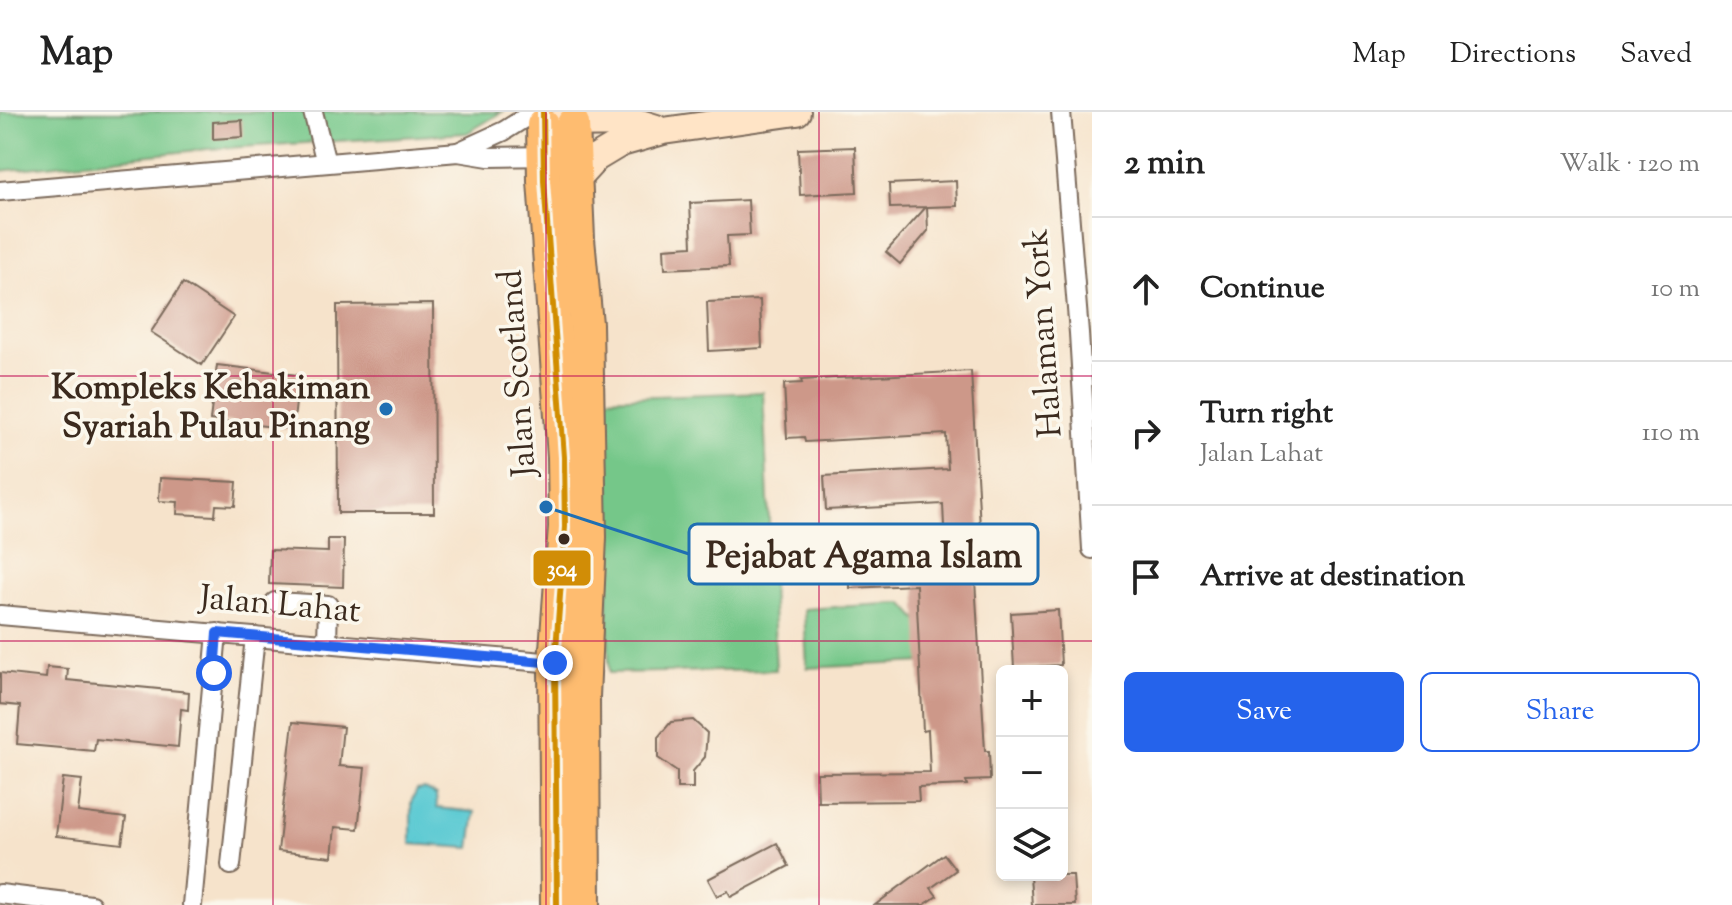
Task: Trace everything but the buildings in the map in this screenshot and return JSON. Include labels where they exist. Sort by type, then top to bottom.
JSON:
[{"type":"highway","name":"Jalan Scotland","points":[[557,142],[565,527],[555,663],[557,905]]},
{"type":"highway","name":"Jalan Scotland","points":[[557,142],[586,324],[590,537],[583,697],[584,905]]},
{"type":"street","points":[[313,112],[326,163]]},
{"type":"street","points":[[458,152],[504,131],[557,142],[596,158],[612,147],[663,131],[797,112]]},
{"type":"street","name":"Halaman York","points":[[1061,112],[1086,333],[1092,549]]},
{"type":"street","points":[[0,191],[458,152],[489,157],[640,123],[663,131]]},
{"type":"street","points":[[275,602],[328,605],[327,642]]},
{"type":"street","name":"Jalan Lahat","points":[[0,615],[555,663]]},
{"type":"street","points":[[192,905],[217,633]]},
{"type":"street","points":[[231,865],[255,637]]},
{"type":"street","points":[[0,894],[91,905]]},
{"type":"green space","points":[[0,112],[502,112],[467,133],[208,149],[0,171]]},
{"type":"green space","points":[[763,392],[776,670],[609,673],[604,398]]},
{"type":"green space","points":[[903,603],[922,624],[924,662],[807,668],[804,609]]},
{"type":"water","points":[[424,789],[436,795],[437,808],[475,812],[470,848],[411,844],[411,802],[417,790]]},
{"type":"transit line","name":"304","points":[[543,112],[544,181],[564,457],[565,527],[555,663],[557,905]]},
{"type":"place","name":"Kompleks Kehakiman Syariah Pulau Pinang","points":[[386,409]]},
{"type":"place","name":"Pejabat Agama Islam","points":[[546,507]]},
{"type":"route","points":[[214,673],[217,633],[555,663]]}]
